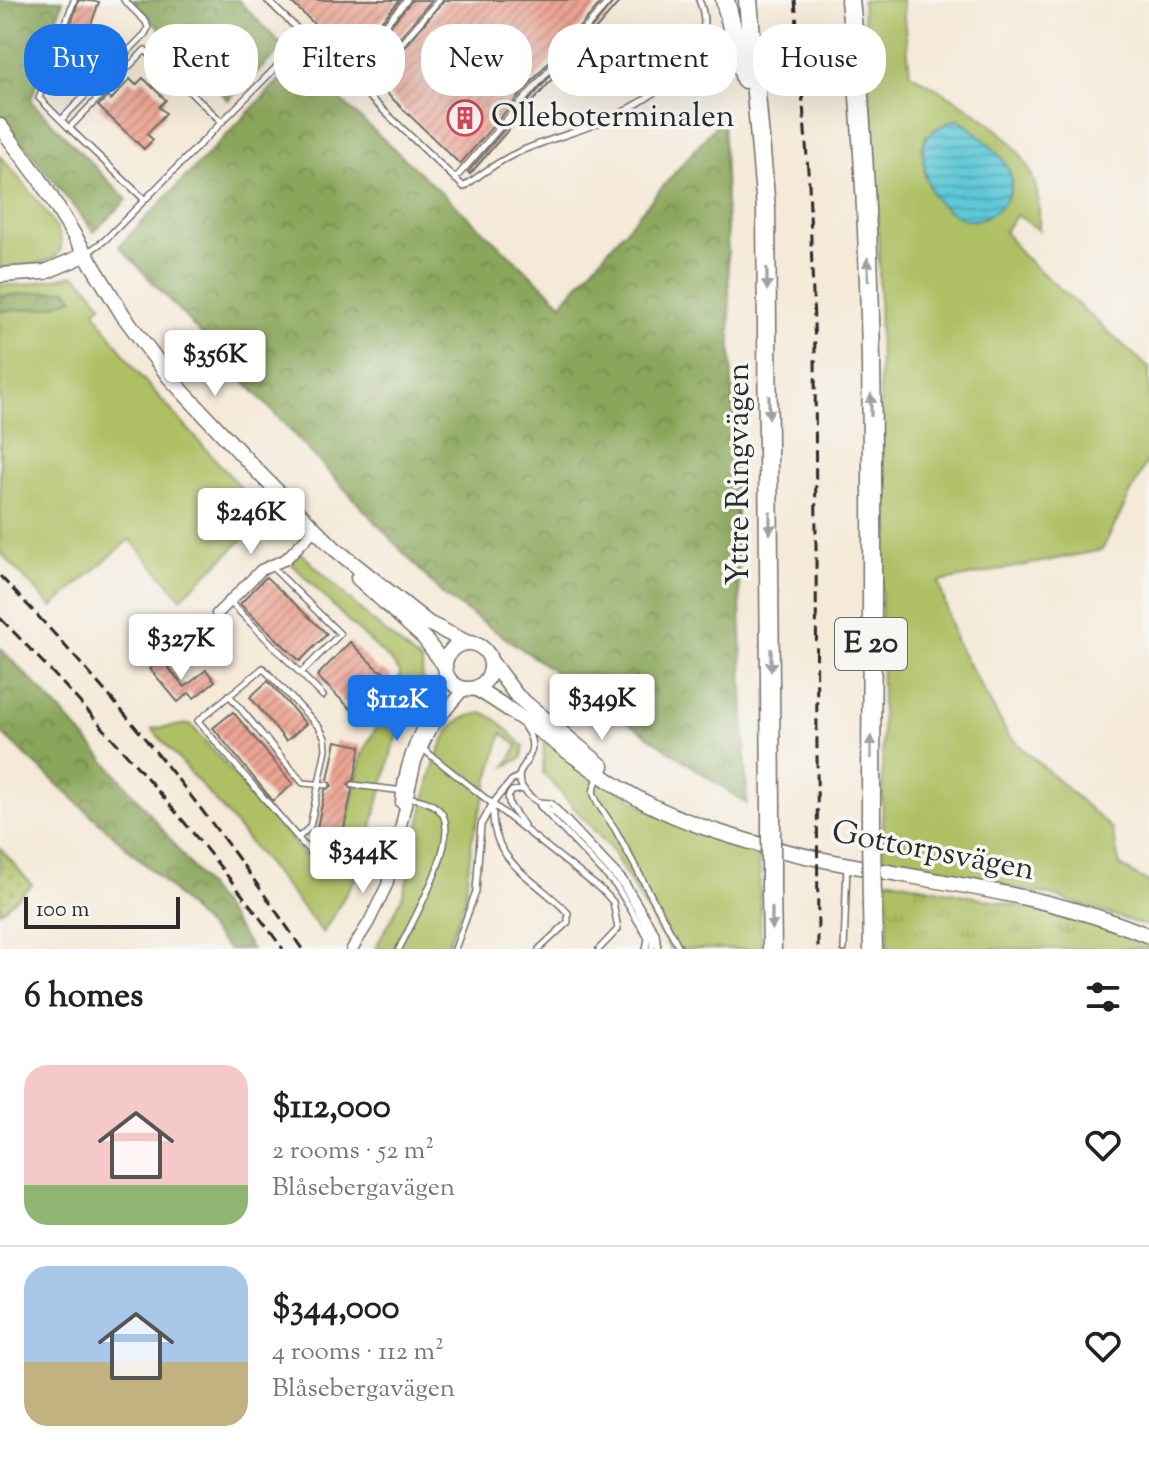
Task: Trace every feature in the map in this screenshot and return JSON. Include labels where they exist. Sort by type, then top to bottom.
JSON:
[{"type":"highway","points":[[725,0],[745,79],[766,209]]},
{"type":"highway","name":"Yttre Ringvägen","points":[[748,0],[766,209],[772,949]]},
{"type":"highway","name":"E 20","points":[[850,0],[862,121],[871,346],[873,949]]},
{"type":"street","name":"Gottorpsvägen","points":[[0,126],[20,150],[60,211],[123,315],[170,378],[335,549],[428,623],[483,648],[517,696],[600,770]]},
{"type":"street","name":"Gottorpsvägen","points":[[0,141],[60,211]]},
{"type":"street","points":[[0,275],[45,272],[87,254]]},
{"type":"street","points":[[217,614],[261,570],[286,559],[315,529]]},
{"type":"street","name":"Gottorpsvägen","points":[[335,549],[348,568],[424,638],[450,681],[515,714],[600,770],[705,828],[847,864],[1040,900],[1149,936]]},
{"type":"street","points":[[352,948],[387,885],[418,745],[452,649],[468,643]]},
{"type":"street","points":[[418,745],[441,714],[469,689],[488,679],[492,663]]},
{"type":"lane","points":[[74,0],[39,98],[145,200]]},
{"type":"lane","points":[[61,120],[145,34],[148,28],[146,22],[124,0]]},
{"type":"lane","points":[[267,0],[291,24]]},
{"type":"lane","points":[[386,24],[407,0]]},
{"type":"lane","points":[[405,39],[439,0]]},
{"type":"lane","points":[[455,179],[610,0]]},
{"type":"lane","points":[[367,96],[464,187],[491,166],[521,151],[617,115],[663,85],[694,54],[704,34],[706,23],[699,0]]},
{"type":"lane","points":[[69,128],[145,50],[222,122]]},
{"type":"lane","points":[[87,254],[105,240],[274,69]]},
{"type":"lane","points":[[271,565],[340,634],[301,673]]},
{"type":"lane","points":[[229,602],[323,696]]},
{"type":"lane","points":[[298,838],[310,827],[326,749],[325,738],[319,727],[263,668],[198,721],[298,838],[310,852]]},
{"type":"lane","points":[[229,695],[303,783],[327,785]]},
{"type":"lane","points":[[455,949],[473,904],[479,877],[481,825],[493,803],[519,776],[529,760],[531,735],[515,714]]},
{"type":"lane","points":[[418,745],[613,902],[618,929],[599,949]]},
{"type":"lane","points":[[600,770],[593,792],[598,804],[615,829],[680,949]]},
{"type":"lane","points":[[519,776],[524,789],[617,887],[652,949]]},
{"type":"lane","points":[[353,785],[405,794],[431,803],[441,811],[448,830],[436,868],[399,949]]},
{"type":"lane","points":[[524,789],[512,791],[508,800],[529,832]]},
{"type":"lane","points":[[493,803],[495,834],[506,858],[564,908],[570,918],[539,949]]},
{"type":"lane","points":[[538,803],[551,803],[612,865],[656,933],[652,949]]},
{"type":"lane","points":[[844,949],[847,864]]},
{"type":"lane","points":[[609,940],[609,949]]},
{"type":"green space","points":[[0,0],[63,0],[55,24],[24,24],[24,96],[33,96],[31,101],[127,200],[94,232],[0,115]]},
{"type":"green space","points":[[132,0],[238,0],[274,37],[274,56],[258,72],[258,24],[155,24]]},
{"type":"green space","points":[[862,0],[902,0],[910,73],[987,121],[1019,153],[1030,172],[1038,198],[1039,230],[1017,215],[1004,231],[1022,255],[1149,368],[1149,457],[1102,550],[939,582],[956,642],[1009,736],[1112,829],[1120,866],[1149,882],[1149,927],[1054,896],[883,862],[879,251],[870,96],[886,96],[886,24],[864,24]],"holes":[[[958,119],[1001,157],[925,176],[922,148],[926,136]]]},
{"type":"green space","points":[[274,86],[274,96],[336,96],[562,303],[723,117],[747,804],[443,595],[119,246]]},
{"type":"green space","points":[[0,156],[53,222],[61,241],[60,249],[50,259],[22,267],[0,268]]},
{"type":"green space","points":[[74,275],[102,304],[95,310],[101,322],[141,377],[267,517],[181,598],[130,539],[52,607],[0,552],[0,311],[46,308],[20,296],[0,296],[0,285],[24,285]]},
{"type":"green space","points":[[67,290],[74,298],[47,308],[0,311],[0,296]]},
{"type":"green space","points":[[300,552],[370,619],[422,663],[423,685],[393,747],[361,868],[323,933],[224,811],[152,729],[190,724],[308,859],[319,852],[341,849],[362,754],[399,685],[400,672],[291,563]]},
{"type":"green space","points":[[0,648],[133,793],[194,869],[252,949],[228,949],[162,880],[0,732]]},
{"type":"green space","points":[[485,713],[524,746],[522,758],[506,766],[518,746],[502,733],[472,840],[464,903],[446,949],[375,949],[405,888],[430,780],[444,740],[459,721]]},
{"type":"green space","points":[[544,741],[654,813],[759,853],[761,949],[670,949],[610,848],[543,773]]},
{"type":"green space","points":[[0,848],[32,885],[0,912]]},
{"type":"green space","points":[[887,879],[1067,916],[1149,945],[1149,949],[888,949]]},
{"type":"water","points":[[959,119],[998,154],[1011,178],[1004,202],[992,214],[976,220],[961,218],[941,205],[930,189],[924,168],[925,140],[939,127]]},
{"type":"building","points":[[79,0],[99,2],[91,24],[71,24]]},
{"type":"building","points":[[289,0],[400,0],[379,24],[314,24]]},
{"type":"building","points":[[412,0],[432,0],[405,31],[405,24],[392,24]]},
{"type":"building","points":[[444,0],[603,0],[582,24],[548,24],[548,63],[532,81],[532,24],[424,24]]},
{"type":"building","points":[[615,0],[621,0],[600,24],[594,24]]},
{"type":"building","points":[[421,27],[421,96],[519,96],[460,164],[390,96],[405,96],[405,46]]},
{"type":"building","points":[[143,78],[144,96],[162,96],[166,100],[159,107],[166,113],[147,134],[153,140],[144,149],[98,106],[107,97],[111,100],[115,96],[128,96],[130,79],[136,85]]},
{"type":"building","points":[[548,78],[548,84],[470,174],[468,172]]},
{"type":"building","points":[[266,577],[327,634],[300,661],[240,604]]},
{"type":"building","points":[[169,628],[179,639],[156,658],[147,647]]},
{"type":"building","points":[[350,642],[377,669],[391,675],[365,723],[317,676]]},
{"type":"building","points":[[161,659],[185,687],[206,670],[215,681],[194,698],[189,693],[178,702],[150,669]]},
{"type":"building","points":[[268,681],[306,724],[286,741],[250,697]]},
{"type":"building","points":[[233,712],[293,784],[273,801],[213,728]]},
{"type":"building","points":[[336,741],[361,746],[354,780],[348,784],[352,790],[340,848],[314,842],[325,790],[332,786],[328,780]]},
{"type":"railway","points":[[795,0],[809,183],[815,351],[818,949]]},
{"type":"railway","points":[[0,576],[82,664],[159,756],[233,851],[302,949]]},
{"type":"railway","points":[[0,618],[148,779],[283,949]]},
{"type":"place","name":"Olleboterminalen","points":[[465,118]]}]
